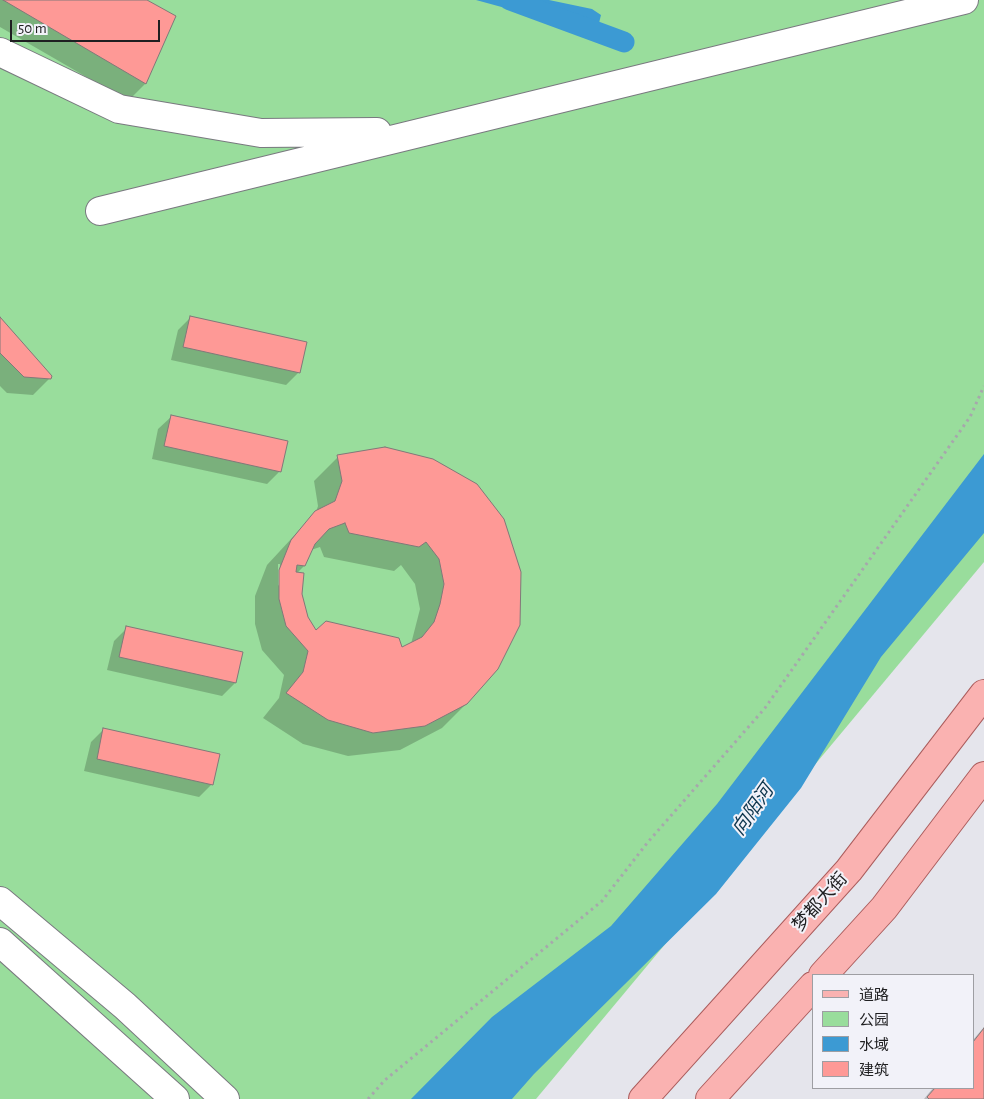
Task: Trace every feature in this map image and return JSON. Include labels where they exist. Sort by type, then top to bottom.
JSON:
[{"type":"main road","name":"梦都大街","points":[[643,1099],[849,870],[984,694]]},
{"type":"main road","points":[[824,974],[884,908],[984,776]]},
{"type":"main road","points":[[710,1099],[812,987]]},
{"type":"lane","points":[[100,211],[964,0]]},
{"type":"lane","points":[[0,52],[119,109],[261,133],[423,132]]},
{"type":"lane","points":[[0,901],[125,1006],[225,1099]]},
{"type":"lane","points":[[0,942],[175,1099]]},
{"type":"path","points":[[368,1099],[385,1080],[602,901],[648,842],[765,708],[970,416],[984,386]]},
{"type":"green space","points":[[0,0],[984,0],[984,562],[536,1099],[0,1099]]},
{"type":"water","points":[[476,0],[549,0],[592,9],[601,15],[599,23],[589,29],[571,26]]},
{"type":"water","name":"向阳河","points":[[984,454],[984,533],[881,657],[801,788],[716,894],[534,1074],[512,1099],[411,1099],[492,1017],[611,926],[717,804]]},
{"type":"building","points":[[3,0],[147,0],[176,16],[146,84]]},
{"type":"building","points":[[190,316],[307,342],[300,373],[183,347]]},
{"type":"building","points":[[0,317],[52,376],[51,379],[24,377],[0,353]]},
{"type":"building","points":[[171,415],[288,441],[281,472],[164,446]]},
{"type":"building","points":[[385,447],[433,459],[477,484],[504,519],[521,572],[520,625],[498,669],[467,704],[425,726],[373,733],[328,720],[286,693],[303,672],[308,651],[286,626],[279,599],[279,570],[291,540],[315,511],[335,501],[342,481],[337,455]],"holes":[[[345,523],[349,533],[419,547],[426,542],[439,559],[444,584],[440,604],[434,622],[422,637],[402,647],[399,638],[326,621],[316,630],[308,617],[302,594],[304,573],[296,572],[297,565],[305,566],[315,544],[329,529]]]},
{"type":"building","points":[[126,626],[243,652],[236,683],[119,657]]},
{"type":"building","points":[[103,728],[220,754],[213,785],[97,759]]},
{"type":"building","points":[[984,1028],[984,1099],[929,1099],[927,1097],[934,1089],[974,1089],[974,1041]]},
{"type":"waterway","points":[[510,0],[624,42]]}]
